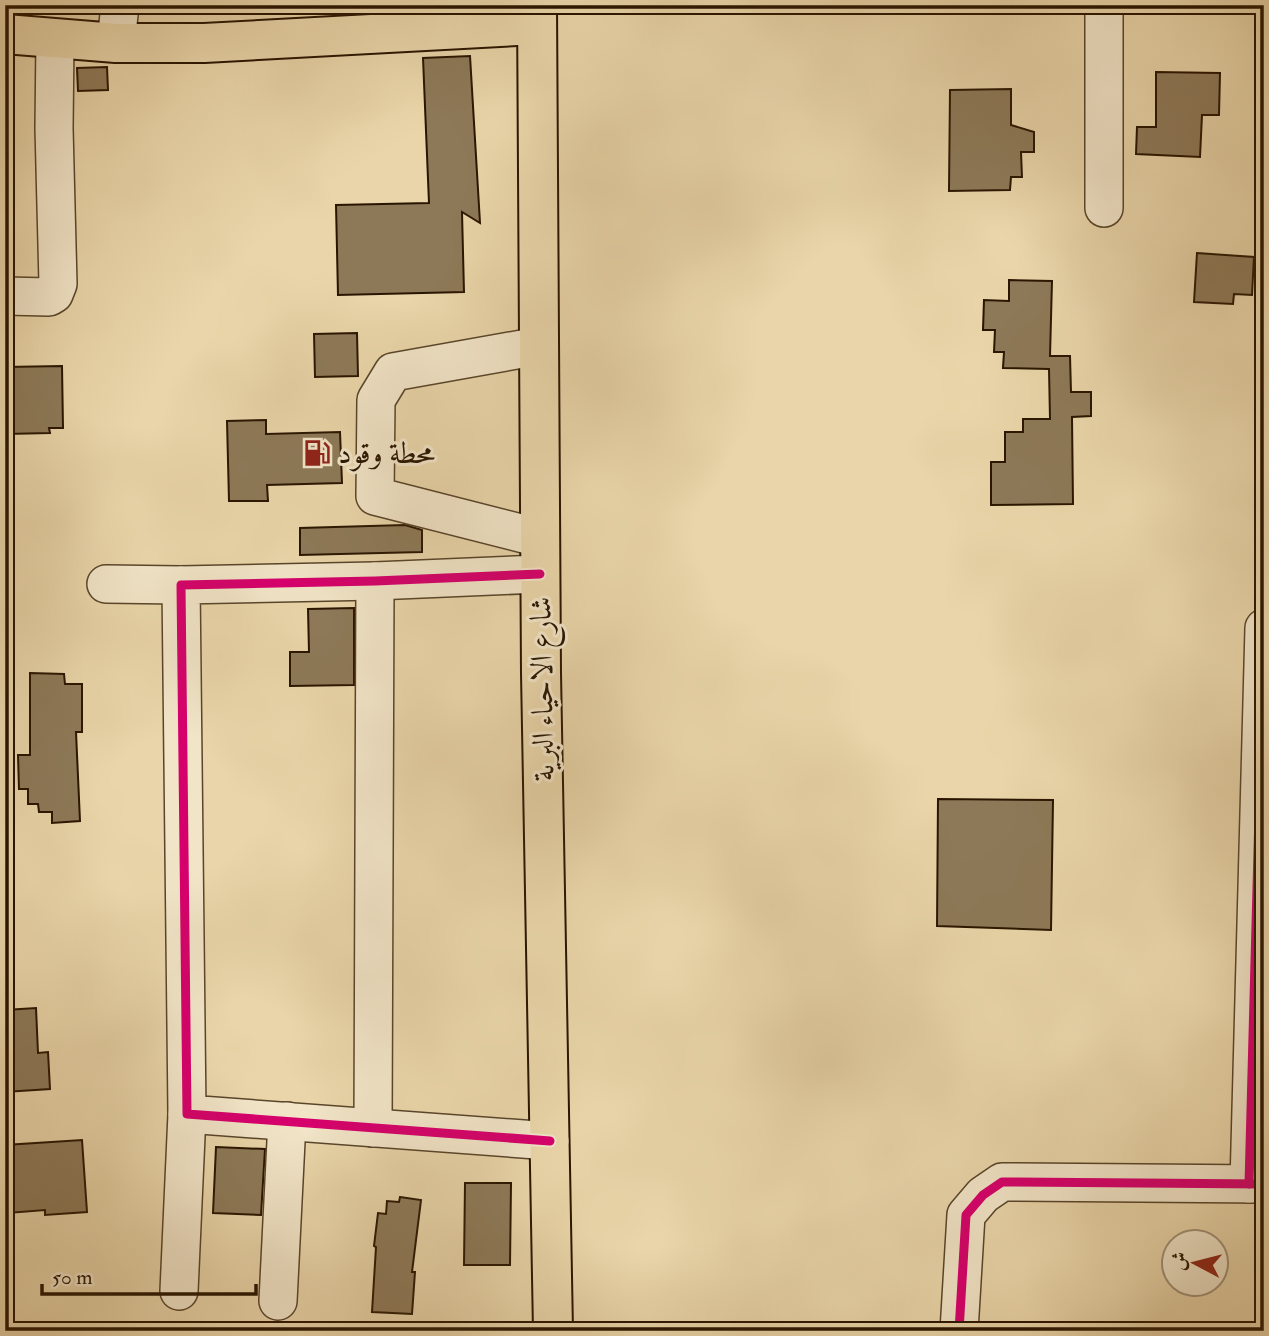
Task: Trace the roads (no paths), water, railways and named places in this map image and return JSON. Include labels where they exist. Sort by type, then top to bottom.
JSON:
[{"type":"main road","points":[[5,34],[116,43],[204,43],[537,15]]},
{"type":"main road","name":"شارع الاحياء البرية","points":[[537,15],[540,556],[553,1331]]},
{"type":"street","points":[[116,43],[120,5]]},
{"type":"street","points":[[1104,5],[1104,208]]},
{"type":"street","points":[[5,296],[49,297],[54,294],[58,284],[55,39]]},
{"type":"street","points":[[539,346],[393,372],[376,400],[375,496],[540,556]]},
{"type":"street","points":[[106,583],[181,585],[375,581],[540,556]]},
{"type":"street","points":[[373,1128],[375,581]]},
{"type":"street","points":[[179,1290],[187,1114],[181,585]]},
{"type":"street","points":[[959,1331],[966,1215],[983,1195],[1002,1182],[1257,1184],[1264,628]]},
{"type":"street","points":[[187,1114],[550,1141]]},
{"type":"street","points":[[278,1301],[287,1121]]},
{"type":"place","name":"محطة وقود","points":[[317,453]]}]
